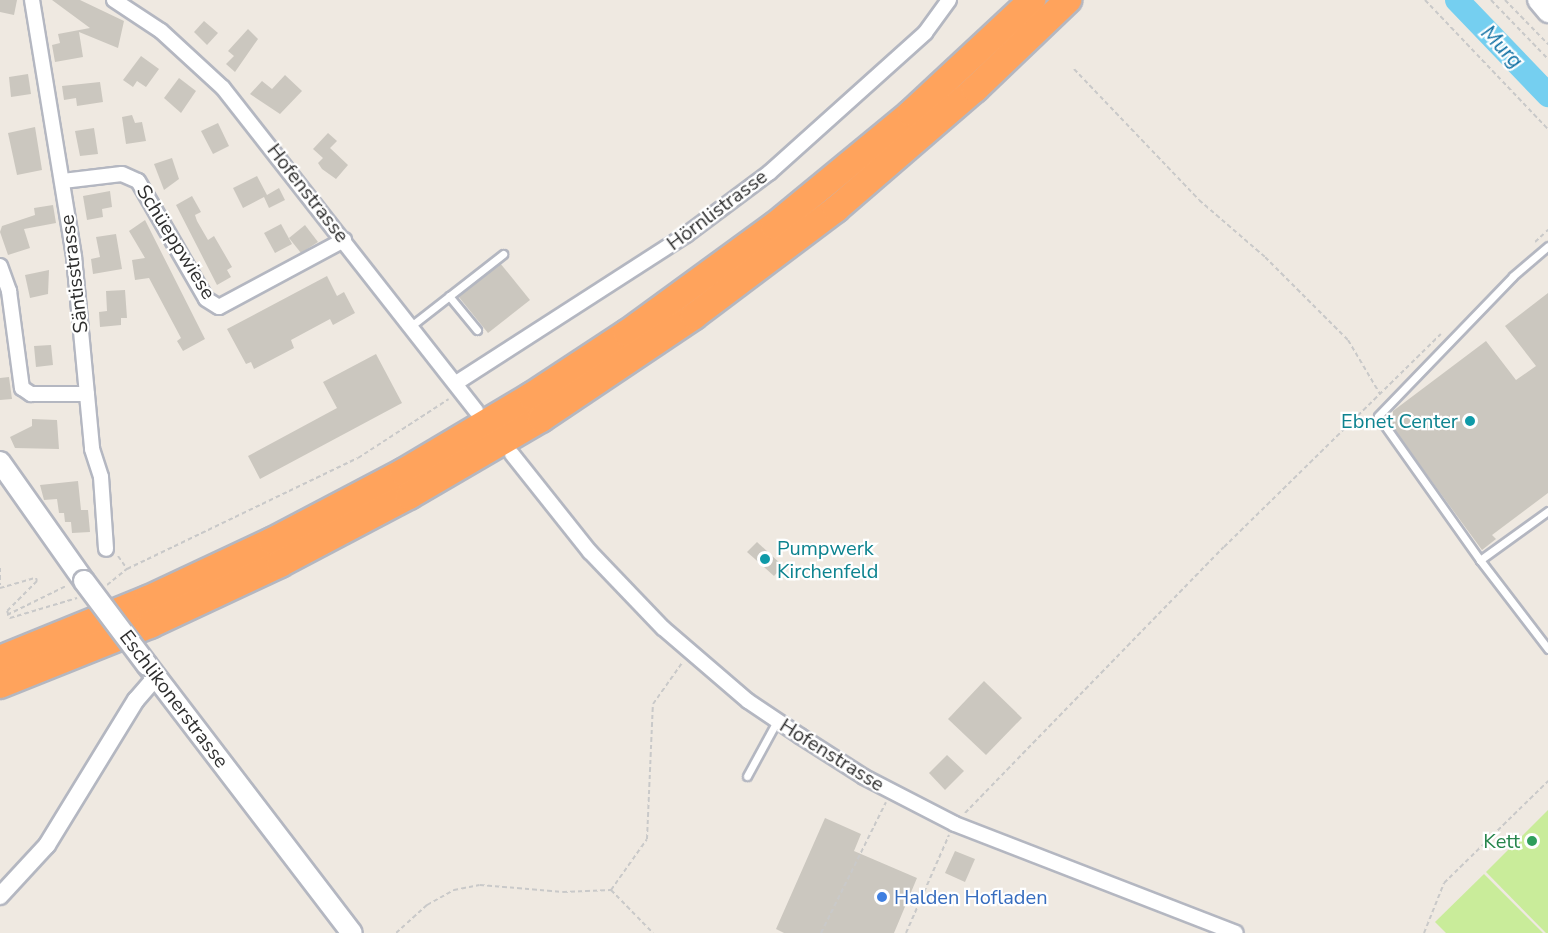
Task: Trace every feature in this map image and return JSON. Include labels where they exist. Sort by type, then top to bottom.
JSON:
[{"type":"highway","points":[[0,659],[148,599],[272,541],[403,472],[540,390],[652,316],[783,218],[911,113],[1032,0]]},
{"type":"highway","points":[[0,685],[150,625],[280,564],[409,496],[549,414],[686,322],[827,216],[928,131],[1068,0]]},
{"type":"main road","points":[[1538,0],[1548,12]]},
{"type":"main road","name":"Eschlikonerstrasse","points":[[0,462],[86,586],[352,933]]},
{"type":"street","name":"Säntisstrasse","points":[[32,0],[63,181],[92,449],[101,477],[106,549]]},
{"type":"street","name":"Hofenstrasse","points":[[114,0],[161,31],[223,88],[476,411]]},
{"type":"street","name":"Hörnlistrasse","points":[[458,387],[686,235],[769,172],[925,33],[949,0]]},
{"type":"street","name":"Schüeppwiese","points":[[63,181],[122,174],[138,181],[207,299],[219,307],[344,240]]},
{"type":"street","points":[[0,266],[9,291],[22,388],[31,394],[87,394]]},
{"type":"street","name":"Hofenstrasse","points":[[512,454],[590,552],[691,655],[777,721],[890,790],[955,824],[1236,933]]},
{"type":"street","points":[[0,896],[47,846],[152,671]]},
{"type":"lane","points":[[1548,246],[1513,276],[1378,416],[1480,560],[1548,649]]},
{"type":"lane","points":[[411,326],[503,254]]},
{"type":"lane","points":[[449,296],[477,330]]},
{"type":"lane","points":[[1480,560],[1548,511]]},
{"type":"lane","points":[[747,776],[777,721]]},
{"type":"path","points":[[1425,0],[1548,129]]},
{"type":"path","points":[[1491,0],[1548,59]]},
{"type":"path","points":[[1505,0],[1548,44]]},
{"type":"path","points":[[1074,69],[1199,200],[1265,257],[1348,340],[1380,394]]},
{"type":"path","points":[[1531,246],[1548,230]]},
{"type":"path","points":[[906,933],[921,892],[955,824],[1224,546],[1447,328]]},
{"type":"path","points":[[7,615],[15,618],[127,569],[358,458],[458,387]]},
{"type":"path","points":[[1,570],[0,587],[36,578],[37,581],[7,615]]},
{"type":"path","points":[[7,615],[61,590],[86,586]]},
{"type":"path","points":[[612,890],[647,839],[653,704],[674,671],[691,655]]},
{"type":"path","points":[[1424,933],[1444,883],[1548,781]]},
{"type":"path","points":[[821,933],[890,790]]},
{"type":"path","points":[[396,933],[427,906],[454,890],[480,885],[563,892],[612,890],[653,933]]},
{"type":"green space","name":"Kett","points":[[1548,810],[1548,933],[1546,933],[1486,872]]},
{"type":"green space","name":"Kett","points":[[1484,874],[1543,933],[1446,933],[1435,922]]},
{"type":"building","points":[[0,0],[17,0],[14,15],[0,12]]},
{"type":"building","points":[[52,0],[80,0],[124,21],[118,48],[79,32],[83,57],[55,62],[52,45],[60,43],[58,34],[90,28]]},
{"type":"building","points":[[204,21],[218,33],[207,45],[194,32]]},
{"type":"building","points":[[248,29],[258,39],[235,72],[226,64],[234,56],[228,51]]},
{"type":"building","points":[[141,56],[159,69],[146,87],[137,81],[133,87],[123,80]]},
{"type":"building","points":[[28,74],[31,94],[11,97],[9,77]]},
{"type":"building","points":[[285,75],[302,91],[280,114],[250,94],[262,81],[272,89]]},
{"type":"building","points":[[179,78],[196,91],[181,113],[164,98]]},
{"type":"building","points":[[100,82],[103,102],[77,106],[76,98],[64,100],[62,86]]},
{"type":"building","points":[[132,115],[135,123],[142,122],[146,141],[126,144],[122,117]]},
{"type":"building","points":[[218,123],[229,146],[213,154],[201,131]]},
{"type":"building","points":[[35,127],[42,170],[17,175],[8,133]]},
{"type":"building","points":[[94,128],[98,154],[80,156],[75,131]]},
{"type":"building","points":[[328,133],[337,141],[330,148],[348,165],[336,179],[322,169],[318,163],[323,158],[313,149]]},
{"type":"building","points":[[172,158],[179,179],[164,190],[154,164]]},
{"type":"building","points":[[257,176],[267,195],[279,188],[285,200],[269,208],[264,197],[243,208],[233,188]]},
{"type":"building","points":[[110,191],[112,207],[102,209],[103,217],[87,220],[83,196]]},
{"type":"building","points":[[192,196],[201,212],[195,215],[197,221],[208,240],[214,236],[232,267],[227,270],[231,277],[217,285],[176,205]]},
{"type":"building","points":[[53,205],[56,223],[24,229],[30,248],[8,255],[0,232],[2,226],[35,215],[34,208]]},
{"type":"building","points":[[145,220],[205,339],[183,351],[177,341],[181,338],[149,278],[135,280],[132,260],[145,258],[129,231]]},
{"type":"building","points":[[281,224],[292,244],[275,253],[264,233]]},
{"type":"building","points":[[305,225],[318,242],[301,253],[289,238]]},
{"type":"building","points":[[116,234],[122,269],[93,274],[91,259],[100,257],[96,237]]},
{"type":"building","points":[[500,263],[530,300],[488,333],[458,296]]},
{"type":"building","points":[[49,270],[48,294],[30,298],[25,275]]},
{"type":"building","points":[[327,276],[337,296],[344,292],[355,313],[333,325],[330,319],[291,340],[294,348],[254,369],[251,362],[246,364],[227,329]]},
{"type":"building","points":[[125,290],[127,318],[121,318],[121,325],[100,327],[99,312],[107,311],[106,291]]},
{"type":"building","name":"Ebnet Center","points":[[1548,293],[1548,493],[1492,535],[1496,539],[1482,550],[1392,427],[1393,411],[1486,341],[1516,380],[1536,366],[1505,326]]},
{"type":"building","points":[[51,345],[53,365],[36,367],[34,346]]},
{"type":"building","points":[[376,354],[402,403],[260,479],[248,456],[337,408],[323,382]]},
{"type":"building","points":[[9,377],[12,399],[0,400],[0,378]]},
{"type":"building","points":[[32,419],[57,420],[59,449],[15,448],[10,437],[32,426]]},
{"type":"building","points":[[78,481],[81,510],[88,510],[90,532],[72,533],[71,522],[65,522],[64,513],[59,513],[57,499],[44,500],[40,485]]},
{"type":"building","name":"Pumpwerk Kirchenfeld","points":[[757,542],[783,566],[774,576],[747,552]]},
{"type":"building","points":[[984,681],[1022,718],[986,755],[948,719]]},
{"type":"building","points":[[947,755],[964,771],[945,790],[929,773]]},
{"type":"building","points":[[825,818],[861,834],[854,851],[917,878],[894,933],[784,933],[776,929]]},
{"type":"building","points":[[955,851],[975,859],[965,882],[945,873]]},
{"type":"waterway","name":"Murg","points":[[1457,0],[1548,95]]},
{"type":"place","name":"Ebnet Center","points":[[1470,421]]},
{"type":"place","name":"Pumpwerk Kirchenfeld","points":[[765,559]]},
{"type":"place","name":"Kett","points":[[1532,841]]},
{"type":"place","name":"Halden Hofladen","points":[[882,897]]}]
